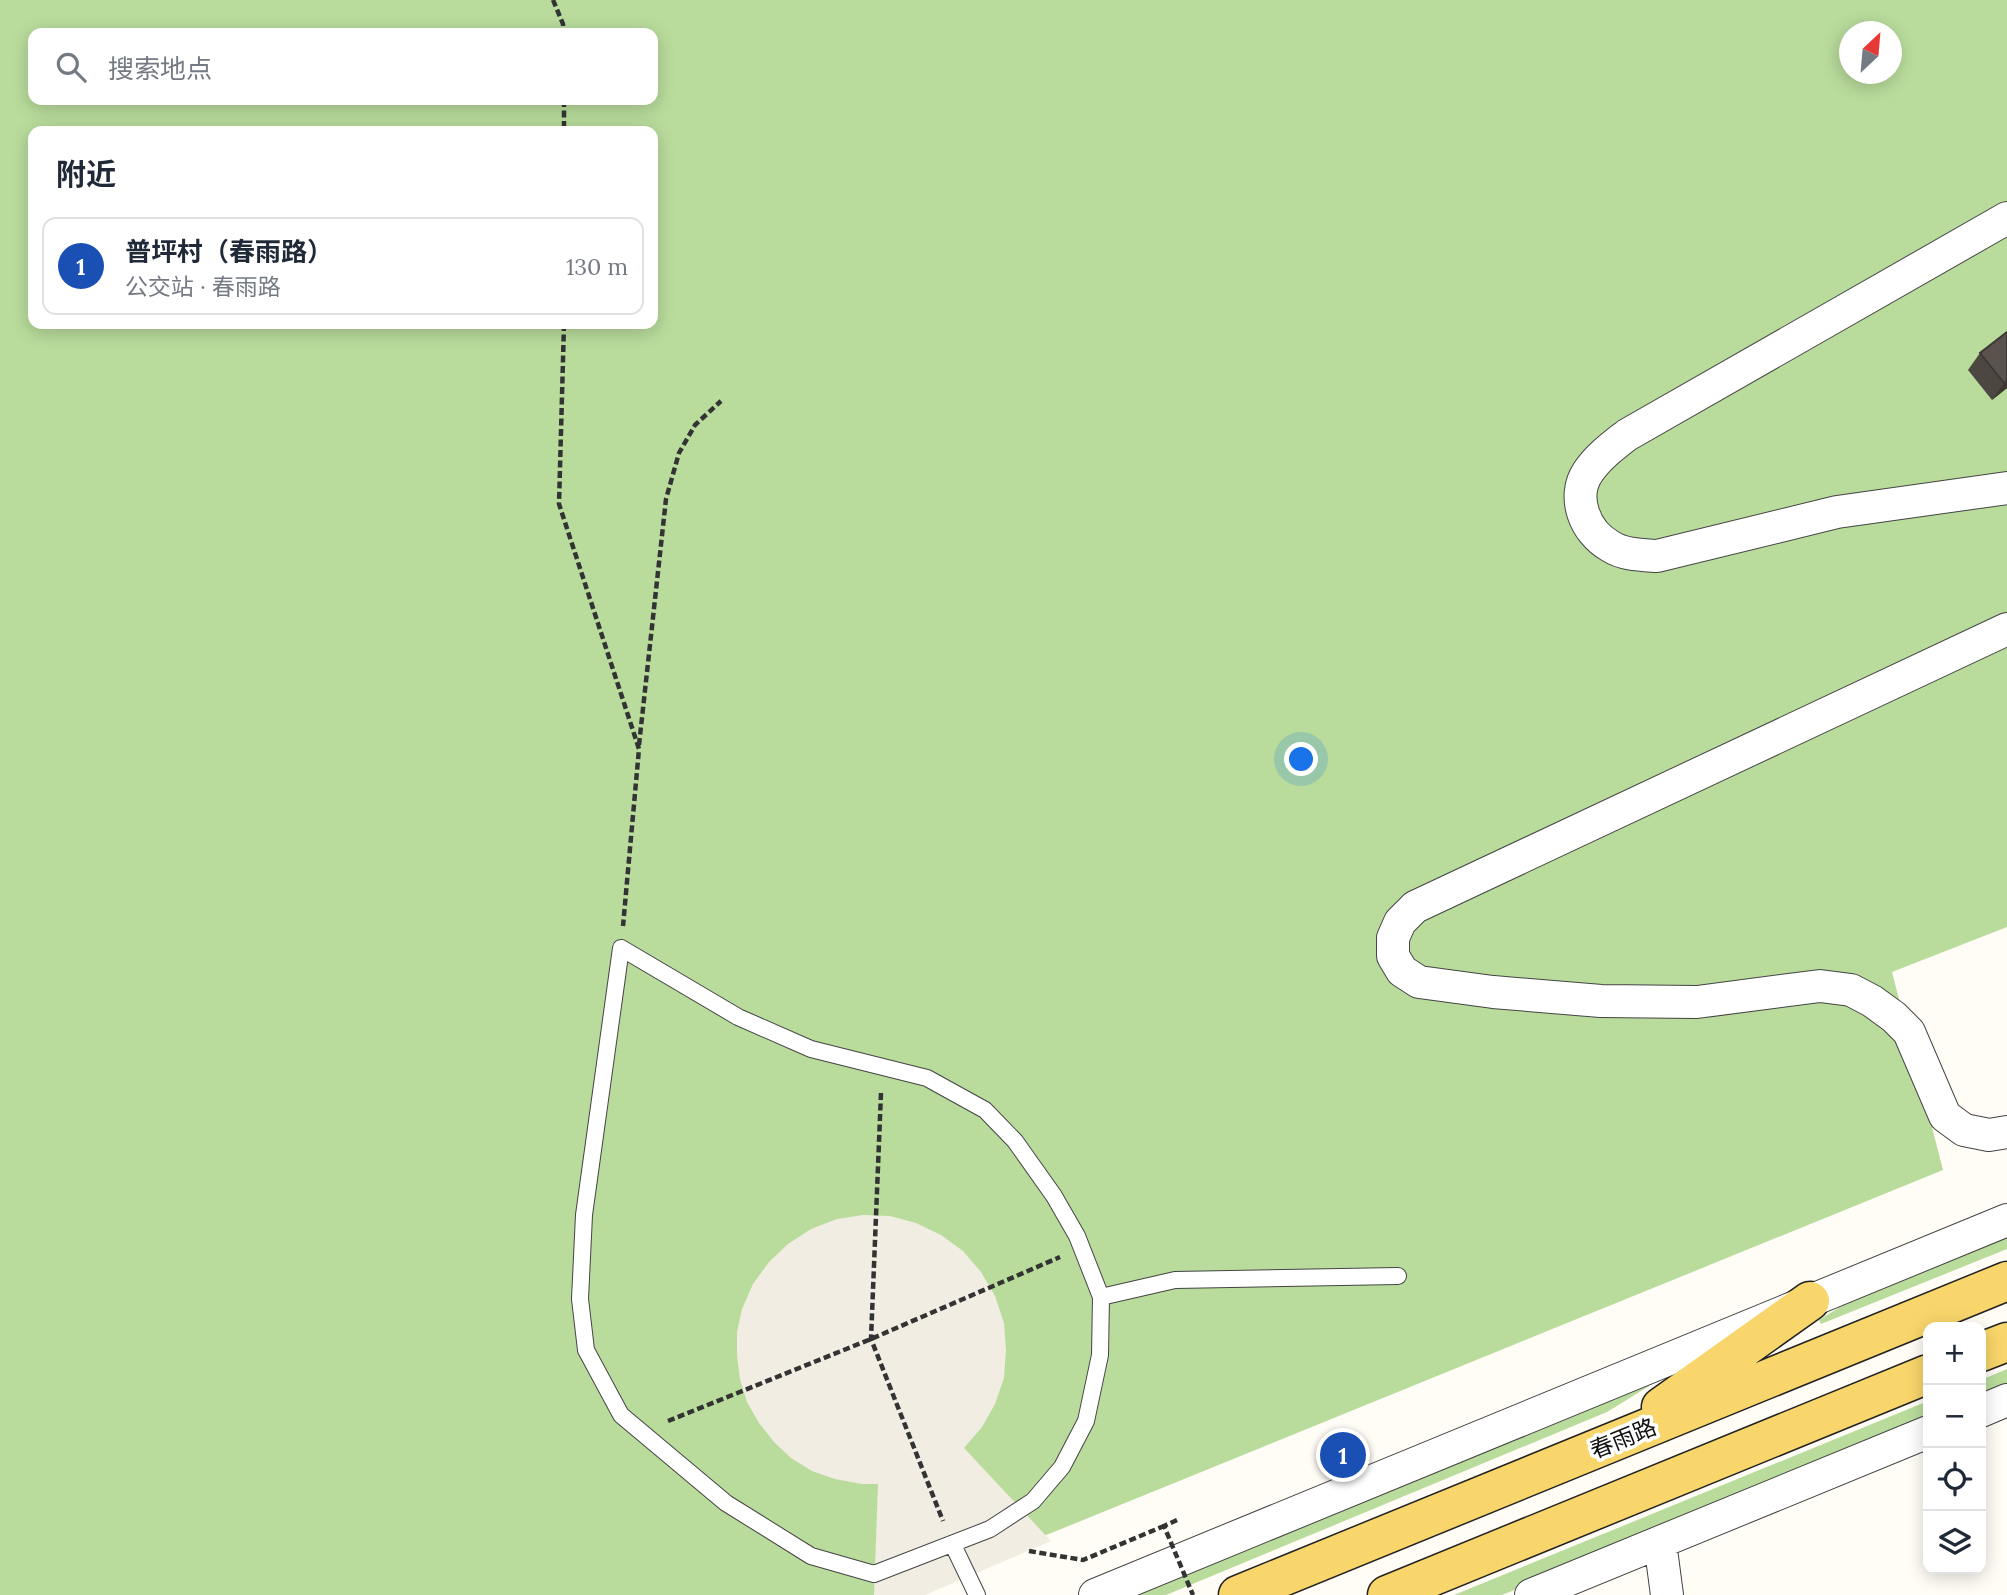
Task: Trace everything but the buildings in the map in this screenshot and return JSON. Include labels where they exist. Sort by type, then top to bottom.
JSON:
[{"type":"main road","name":"春雨路","points":[[1238,1595],[2007,1281]]},
{"type":"main road","points":[[1607,1445],[1810,1301]]},
{"type":"main road","points":[[1986,1350],[2007,1342]]},
{"type":"main road","points":[[1387,1595],[1923,1376]]},
{"type":"street","points":[[2007,218],[1627,435],[1604,453],[1586,474],[1580,496],[1582,512],[1592,532],[1601,540],[1610,547],[1634,555],[1657,556],[1837,512],[2007,488]]},
{"type":"street","points":[[2007,629],[1415,907],[1400,922],[1393,938],[1393,956],[1402,971],[1419,982],[1493,992],[1601,1001],[1696,1002],[1819,986],[1851,990],[1872,1001],[1909,1032],[1945,1116],[1964,1130],[1989,1135],[2007,1132]]},
{"type":"street","points":[[1095,1595],[2007,1220]]},
{"type":"street","points":[[1986,1409],[2007,1400]]},
{"type":"street","points":[[1531,1595],[1923,1434]]},
{"type":"street","points":[[1660,1542],[1667,1595]]},
{"type":"lane","points":[[621,948],[738,1017],[811,1049],[927,1078],[985,1110],[1015,1141],[1054,1196],[1082,1247],[1101,1297],[1100,1355],[1086,1421],[1062,1467],[1032,1501],[990,1529],[874,1574],[811,1556],[726,1503],[621,1415],[586,1350],[580,1298],[584,1215],[621,948]]},
{"type":"lane","points":[[1101,1297],[1175,1280],[1398,1276]]},
{"type":"lane","points":[[953,1545],[977,1595]]},
{"type":"path","points":[[553,0],[563,28]]},
{"type":"path","points":[[564,105],[564,126]]},
{"type":"path","points":[[564,329],[559,505],[639,749]]},
{"type":"path","points":[[621,948],[666,499],[684,444],[695,425],[721,401]]},
{"type":"path","points":[[882,1067],[871,1339],[953,1545]]},
{"type":"path","points":[[641,1432],[871,1339],[1082,1247]]},
{"type":"path","points":[[1029,1551],[1083,1560],[1177,1520]]},
{"type":"path","points":[[1164,1526],[1193,1595]]},
{"type":"green space","points":[[0,0],[2007,0],[2007,927],[1892,972],[1943,1170],[899,1595],[0,1595]]},
{"type":"green space","points":[[2007,1229],[2007,1249],[1821,1324],[1819,1320],[1888,1277]]},
{"type":"green space","points":[[2007,1369],[2007,1389],[1986,1397],[1986,1378]]},
{"type":"green space","points":[[1667,1375],[1607,1412],[1166,1595],[1124,1595]]},
{"type":"green space","points":[[1923,1403],[1923,1423],[1502,1595],[1454,1595]]},
{"type":"shaded area","points":[[863,1215],[890,1216],[916,1223],[941,1235],[963,1251],[981,1272],[995,1296],[1004,1323],[1004,1378],[995,1404],[982,1427],[964,1448],[1051,1541],[925,1595],[874,1595],[878,1484],[835,1479],[812,1471],[791,1458],[759,1423],[747,1402],[740,1379],[737,1332],[742,1309],[753,1284],[769,1262],[788,1244],[811,1229],[837,1219]]},
{"type":"place","name":"普坪村（春雨路）","points":[[1343,1455]]}]
